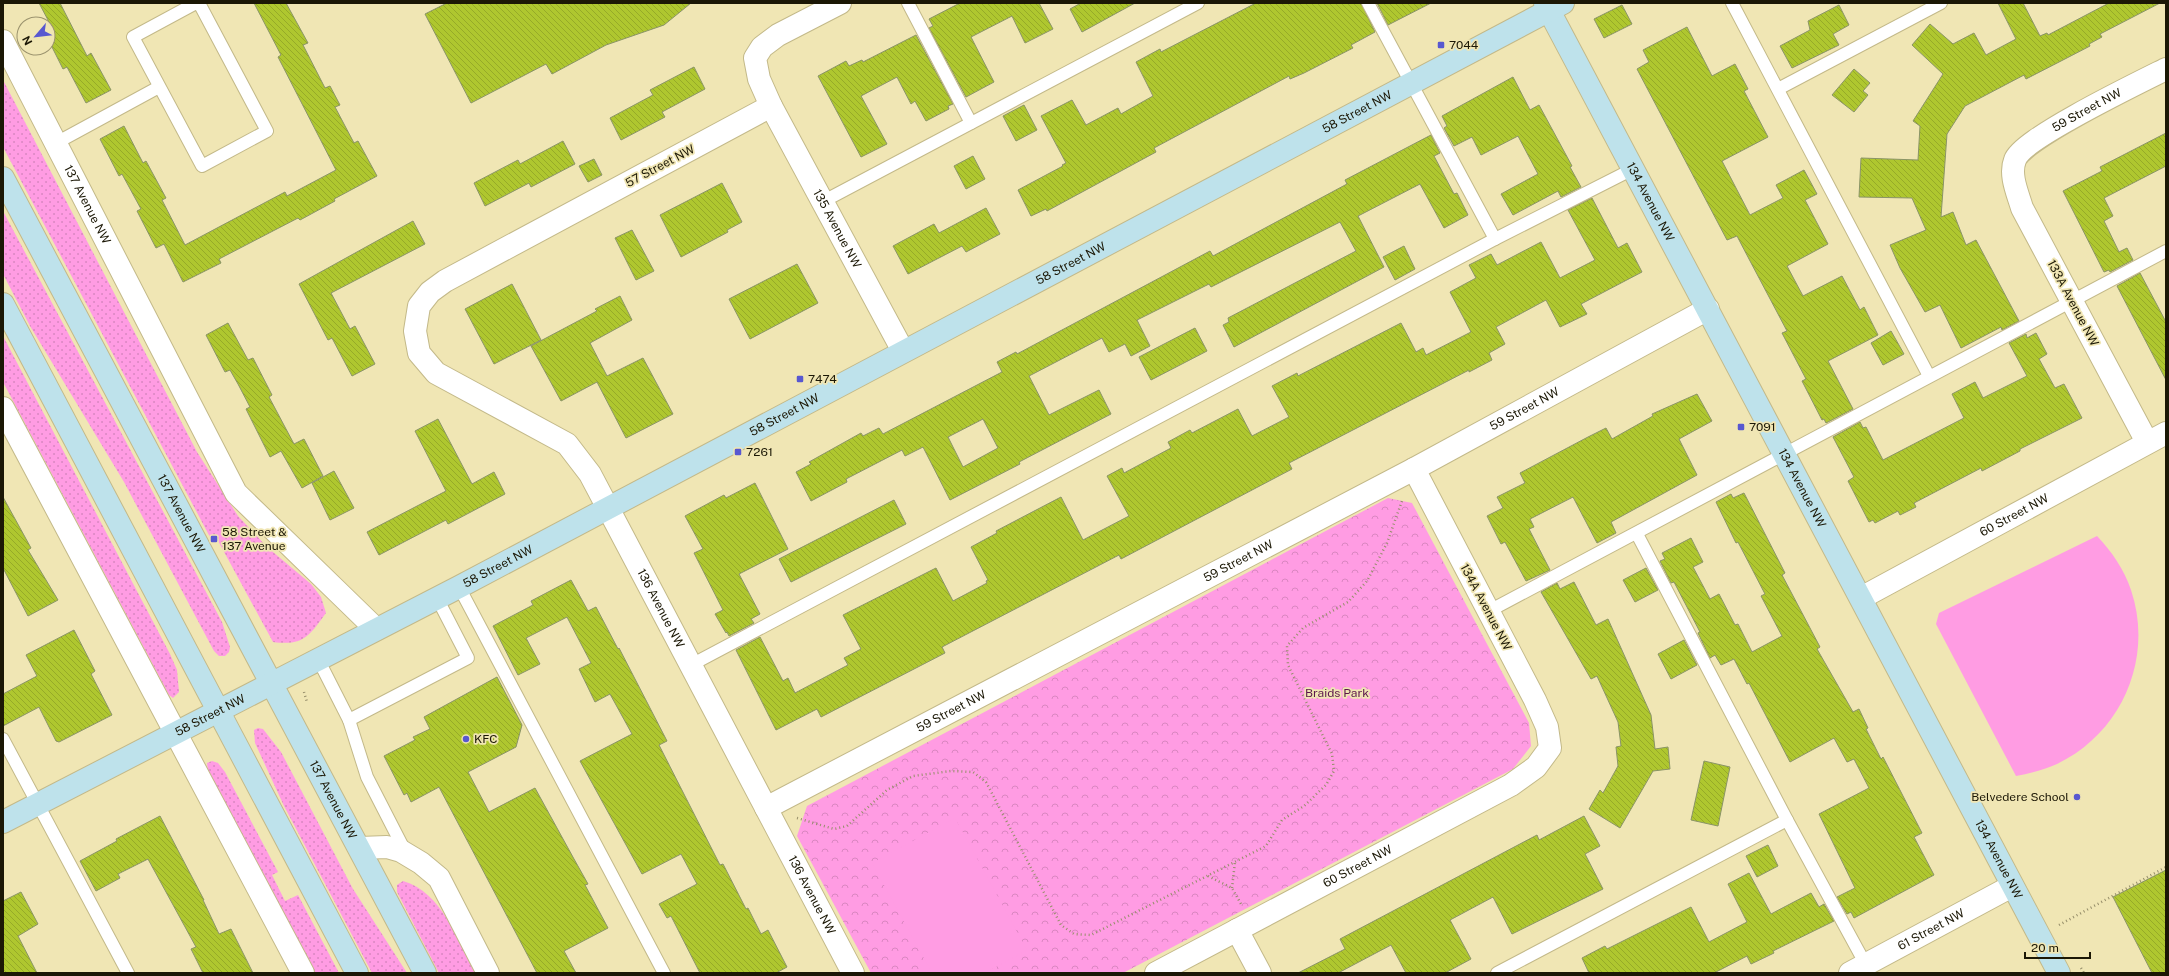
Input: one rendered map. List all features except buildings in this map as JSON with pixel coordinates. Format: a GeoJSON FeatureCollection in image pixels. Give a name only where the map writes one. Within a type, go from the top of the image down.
{"type":"FeatureCollection","features":[{"type":"Feature","properties":{"kind":"street"},"geometry":{"type":"LineString","coordinates":[[771,106],[759,78],[755,58],[762,47],[778,36],[840,3]]}},
{"type":"Feature","properties":{"kind":"street","name":"58 Street NW"},"geometry":{"type":"LineString","coordinates":[[3,822],[459,587],[1412,83],[1552,5]]}},
{"type":"Feature","properties":{"kind":"street","name":"134 Avenue NW"},"geometry":{"type":"LineString","coordinates":[[1552,5],[1633,169],[2059,973]]}},
{"type":"Feature","properties":{"kind":"street","name":"137 Avenue NW"},"geometry":{"type":"LineString","coordinates":[[3,41],[236,493],[376,629]]}},
{"type":"Feature","properties":{"kind":"street","name":"59 Street NW"},"geometry":{"type":"LineString","coordinates":[[2014,160],[2030,142],[2166,69]]}},
{"type":"Feature","properties":{"kind":"street","name":"135 Avenue NW"},"geometry":{"type":"LineString","coordinates":[[771,106],[902,352]]}},
{"type":"Feature","properties":{"kind":"street","name":"57 Street NW"},"geometry":{"type":"LineString","coordinates":[[419,306],[430,292],[445,281],[771,106]]}},
{"type":"Feature","properties":{"kind":"street","name":"133A Avenue NW"},"geometry":{"type":"LineString","coordinates":[[2014,160],[2014,181],[2022,208],[2072,301],[2157,438]]}},
{"type":"Feature","properties":{"kind":"street","name":"137 Avenue NW"},"geometry":{"type":"LineString","coordinates":[[3,178],[425,973]]}},
{"type":"Feature","properties":{"kind":"street"},"geometry":{"type":"LineString","coordinates":[[3,304],[217,711],[357,973]]}},
{"type":"Feature","properties":{"kind":"street","name":"136 Avenue NW"},"geometry":{"type":"LineString","coordinates":[[419,306],[415,331],[419,353],[436,373],[567,444],[590,474],[853,973]]}},
{"type":"Feature","properties":{"kind":"street","name":"59 Street NW"},"geometry":{"type":"LineString","coordinates":[[766,808],[1414,469],[1708,309]]}},
{"type":"Feature","properties":{"kind":"street"},"geometry":{"type":"LineString","coordinates":[[3,408],[303,973]]}},
{"type":"Feature","properties":{"kind":"street","name":"60 Street NW"},"geometry":{"type":"LineString","coordinates":[[1861,598],[2157,438]]}},
{"type":"Feature","properties":{"kind":"street","name":"134A Avenue NW"},"geometry":{"type":"LineString","coordinates":[[1414,469],[1535,700],[1547,727],[1550,748]]}},
{"type":"Feature","properties":{"kind":"street","name":"60 Street NW"},"geometry":{"type":"LineString","coordinates":[[1156,973],[1511,785],[1536,767],[1550,748]]}},
{"type":"Feature","properties":{"kind":"street","name":"137 Avenue NW"},"geometry":{"type":"LineString","coordinates":[[360,848],[387,847],[407,854],[439,878],[488,973]]}},
{"type":"Feature","properties":{"kind":"street","name":"61 Street NW"},"geometry":{"type":"LineString","coordinates":[[1858,969],[2012,886]]}},
{"type":"Feature","properties":{"kind":"street"},"geometry":{"type":"LineString","coordinates":[[1237,930],[1260,973]]}},
{"type":"Feature","properties":{"kind":"lane"},"geometry":{"type":"LineString","coordinates":[[196,3],[133,37],[202,166],[267,131],[199,3]]}},
{"type":"Feature","properties":{"kind":"lane"},"geometry":{"type":"LineString","coordinates":[[908,3],[972,123]]}},
{"type":"Feature","properties":{"kind":"lane"},"geometry":{"type":"LineString","coordinates":[[822,202],[1198,3]]}},
{"type":"Feature","properties":{"kind":"lane"},"geometry":{"type":"LineString","coordinates":[[1368,3],[1495,239]]}},
{"type":"Feature","properties":{"kind":"lane"},"geometry":{"type":"LineString","coordinates":[[1732,3],[1929,376]]}},
{"type":"Feature","properties":{"kind":"lane"},"geometry":{"type":"LineString","coordinates":[[1778,89],[1941,3]]}},
{"type":"Feature","properties":{"kind":"lane"},"geometry":{"type":"LineString","coordinates":[[56,143],[159,87]]}},
{"type":"Feature","properties":{"kind":"lane"},"geometry":{"type":"LineString","coordinates":[[691,666],[1495,239],[1633,169]]}},
{"type":"Feature","properties":{"kind":"lane"},"geometry":{"type":"LineString","coordinates":[[1489,611],[1637,534],[1783,453],[2166,251]]}},
{"type":"Feature","properties":{"kind":"lane"},"geometry":{"type":"LineString","coordinates":[[1637,534],[1787,820],[1858,969]]}},
{"type":"Feature","properties":{"kind":"lane"},"geometry":{"type":"LineString","coordinates":[[459,587],[664,973]]}},
{"type":"Feature","properties":{"kind":"lane"},"geometry":{"type":"LineString","coordinates":[[349,720],[468,658],[437,598]]}},
{"type":"Feature","properties":{"kind":"lane"},"geometry":{"type":"LineString","coordinates":[[318,659],[349,720],[367,777],[407,854]]}},
{"type":"Feature","properties":{"kind":"lane"},"geometry":{"type":"LineString","coordinates":[[3,739],[128,973]]}},
{"type":"Feature","properties":{"kind":"lane"},"geometry":{"type":"LineString","coordinates":[[1497,973],[1787,820]]}},
{"type":"Feature","properties":{"kind":"path"},"geometry":{"type":"LineString","coordinates":[[766,808],[834,829],[848,826],[887,790],[914,776],[952,771],[973,772],[986,782],[1061,925],[1074,934],[1091,935],[1266,846],[1282,820],[1304,806],[1326,785],[1334,771],[1332,754],[1288,665],[1287,646],[1303,628],[1348,602],[1367,581],[1387,543],[1414,469]]}},
{"type":"Feature","properties":{"kind":"path"},"geometry":{"type":"LineString","coordinates":[[1232,888],[1235,862]]}},
{"type":"Feature","properties":{"kind":"path"},"geometry":{"type":"LineString","coordinates":[[2055,919],[2058,925],[2166,867]]}},
{"type":"Feature","properties":{"kind":"path"},"geometry":{"type":"LineString","coordinates":[[1208,876],[1232,888],[1243,907],[1237,930]]}},
{"type":"Feature","properties":{"kind":"green space"},"geometry":{"type":"Polygon","coordinates":[[[3,80],[197,452],[238,516],[267,547],[311,584],[321,597],[326,613],[315,628],[305,638],[292,642],[273,642],[216,537],[211,539],[3,147],[3,80]]]}},
{"type":"Feature","properties":{"kind":"green space"},"geometry":{"type":"Polygon","coordinates":[[[3,211],[222,622],[230,647],[229,652],[225,656],[219,656],[214,651],[124,482],[30,326],[3,274],[3,211]]]}},
{"type":"Feature","properties":{"kind":"green space"},"geometry":{"type":"Polygon","coordinates":[[[3,336],[170,654],[177,670],[179,692],[173,698],[169,695],[3,382],[3,336]]]}},
{"type":"Feature","properties":{"kind":"green space","name":"Braids Park"},"geometry":{"type":"Polygon","coordinates":[[[1388,498],[1412,503],[1529,723],[1531,746],[1513,769],[1123,973],[871,973],[797,836],[807,806],[1388,498]]]}},
{"type":"Feature","properties":{"kind":"green space"},"geometry":{"type":"Polygon","coordinates":[[[2097,536],[2108,548],[2125,575],[2131,590],[2137,616],[2138,642],[2135,667],[2127,691],[2115,713],[2099,733],[2080,750],[2057,764],[2016,776],[1936,624],[1939,613],[2097,536]]]}},
{"type":"Feature","properties":{"kind":"green space"},"geometry":{"type":"Polygon","coordinates":[[[258,728],[263,729],[281,752],[353,889],[407,973],[372,973],[284,806],[255,743],[254,730],[258,728]]]}},
{"type":"Feature","properties":{"kind":"green space"},"geometry":{"type":"Polygon","coordinates":[[[212,761],[218,763],[225,772],[278,872],[272,875],[285,901],[298,895],[339,973],[315,973],[208,771],[207,763],[212,761]]]}},
{"type":"Feature","properties":{"kind":"green space"},"geometry":{"type":"Polygon","coordinates":[[[955,818],[1027,950],[985,973],[932,973],[872,863],[955,818]]]}},
{"type":"Feature","properties":{"kind":"green space"},"geometry":{"type":"Polygon","coordinates":[[[403,881],[417,887],[428,895],[438,906],[455,932],[475,973],[439,973],[397,892],[397,885],[403,881]]]}},
{"type":"Feature","properties":{"kind":"place","name":"7044"},"geometry":{"type":"Point","coordinates":[1441,45]}},
{"type":"Feature","properties":{"kind":"place","name":"7474"},"geometry":{"type":"Point","coordinates":[800,379]}},
{"type":"Feature","properties":{"kind":"place","name":"7091"},"geometry":{"type":"Point","coordinates":[1741,427]}},
{"type":"Feature","properties":{"kind":"place","name":"7261"},"geometry":{"type":"Point","coordinates":[738,452]}},
{"type":"Feature","properties":{"kind":"place","name":"58 Street & 137 Avenue"},"geometry":{"type":"Point","coordinates":[214,539]}},
{"type":"Feature","properties":{"kind":"place","name":"KFC"},"geometry":{"type":"Point","coordinates":[466,739]}},
{"type":"Feature","properties":{"kind":"place","name":"Belvedere School"},"geometry":{"type":"Point","coordinates":[2077,797]}}]}
